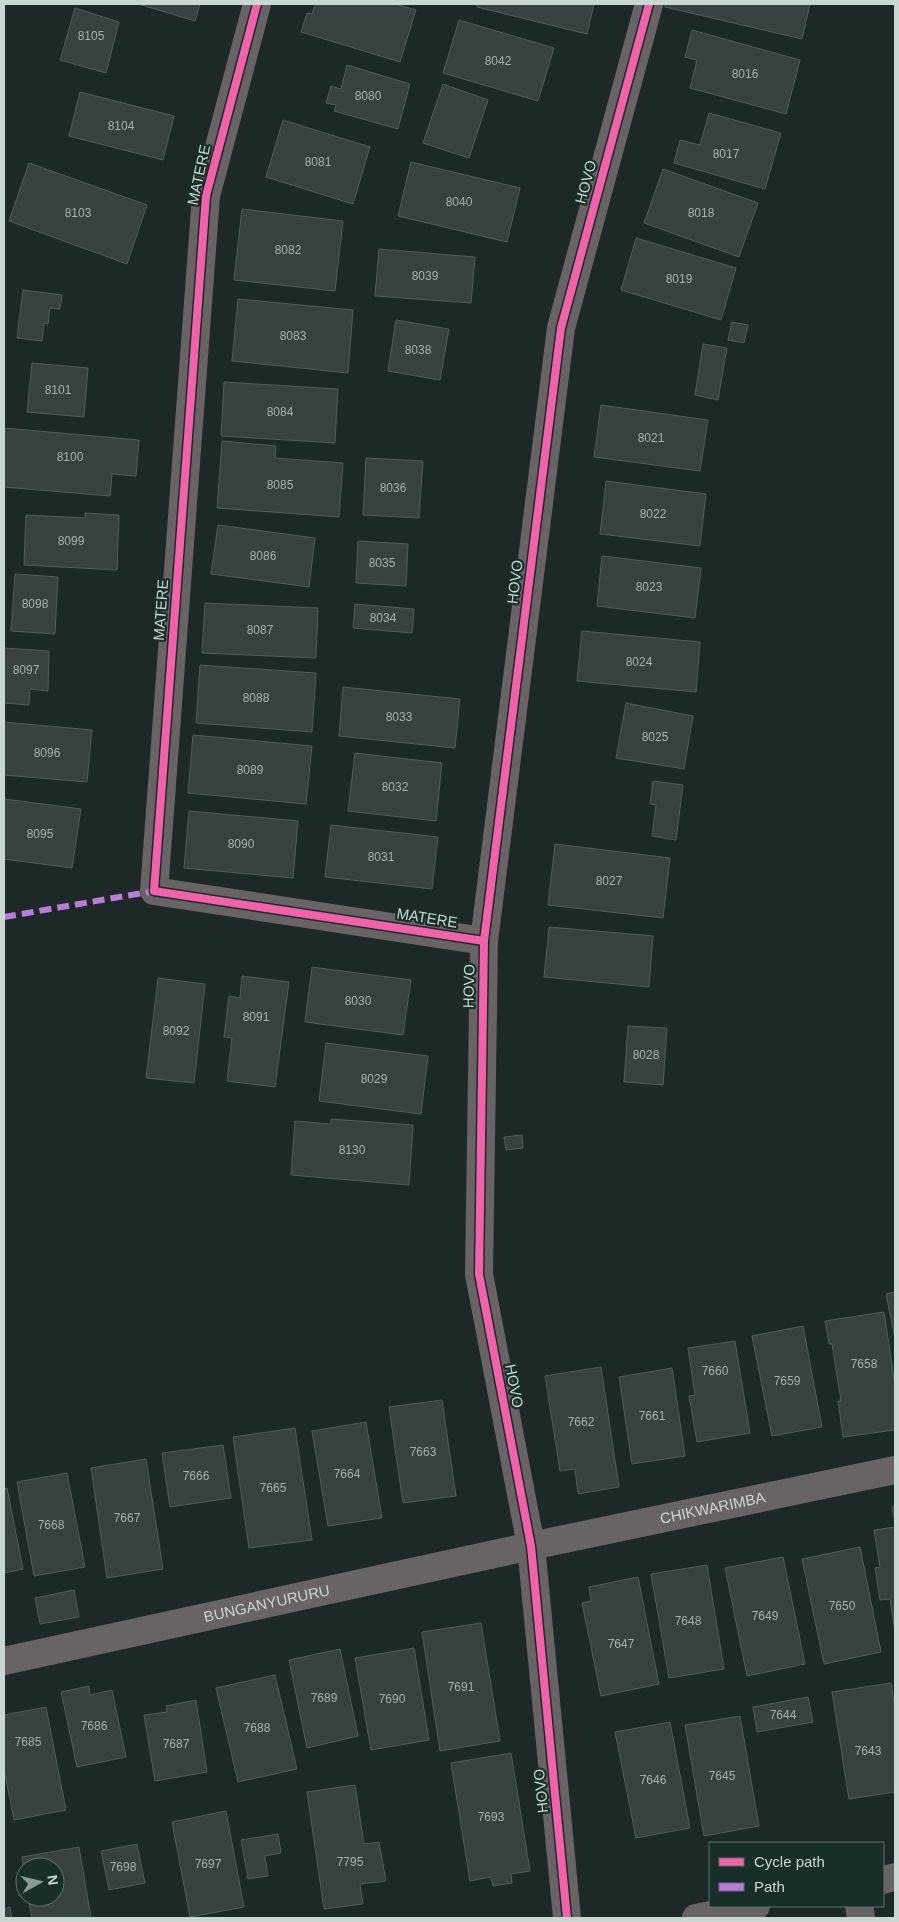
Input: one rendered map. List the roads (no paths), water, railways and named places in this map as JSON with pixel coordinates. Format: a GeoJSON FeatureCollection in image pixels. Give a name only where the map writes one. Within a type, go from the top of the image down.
{"type":"FeatureCollection","features":[{"type":"Feature","properties":{"kind":"street","name":"MATERE"},"geometry":{"type":"LineString","coordinates":[[257,4],[206,196],[154,891],[484,941]]}},
{"type":"Feature","properties":{"kind":"street","name":"HOVO"},"geometry":{"type":"LineString","coordinates":[[567,1918],[530,1546],[479,1274],[484,941],[561,328],[649,4]]}},
{"type":"Feature","properties":{"kind":"street","name":"CHIKWARIMBA"},"geometry":{"type":"LineString","coordinates":[[530,1546],[895,1470]]}},
{"type":"Feature","properties":{"kind":"street","name":"BUNGANYURURU"},"geometry":{"type":"LineString","coordinates":[[4,1661],[530,1546]]}},
{"type":"Feature","properties":{"kind":"street"},"geometry":{"type":"LineString","coordinates":[[696,1918],[751,1907]]}}]}
